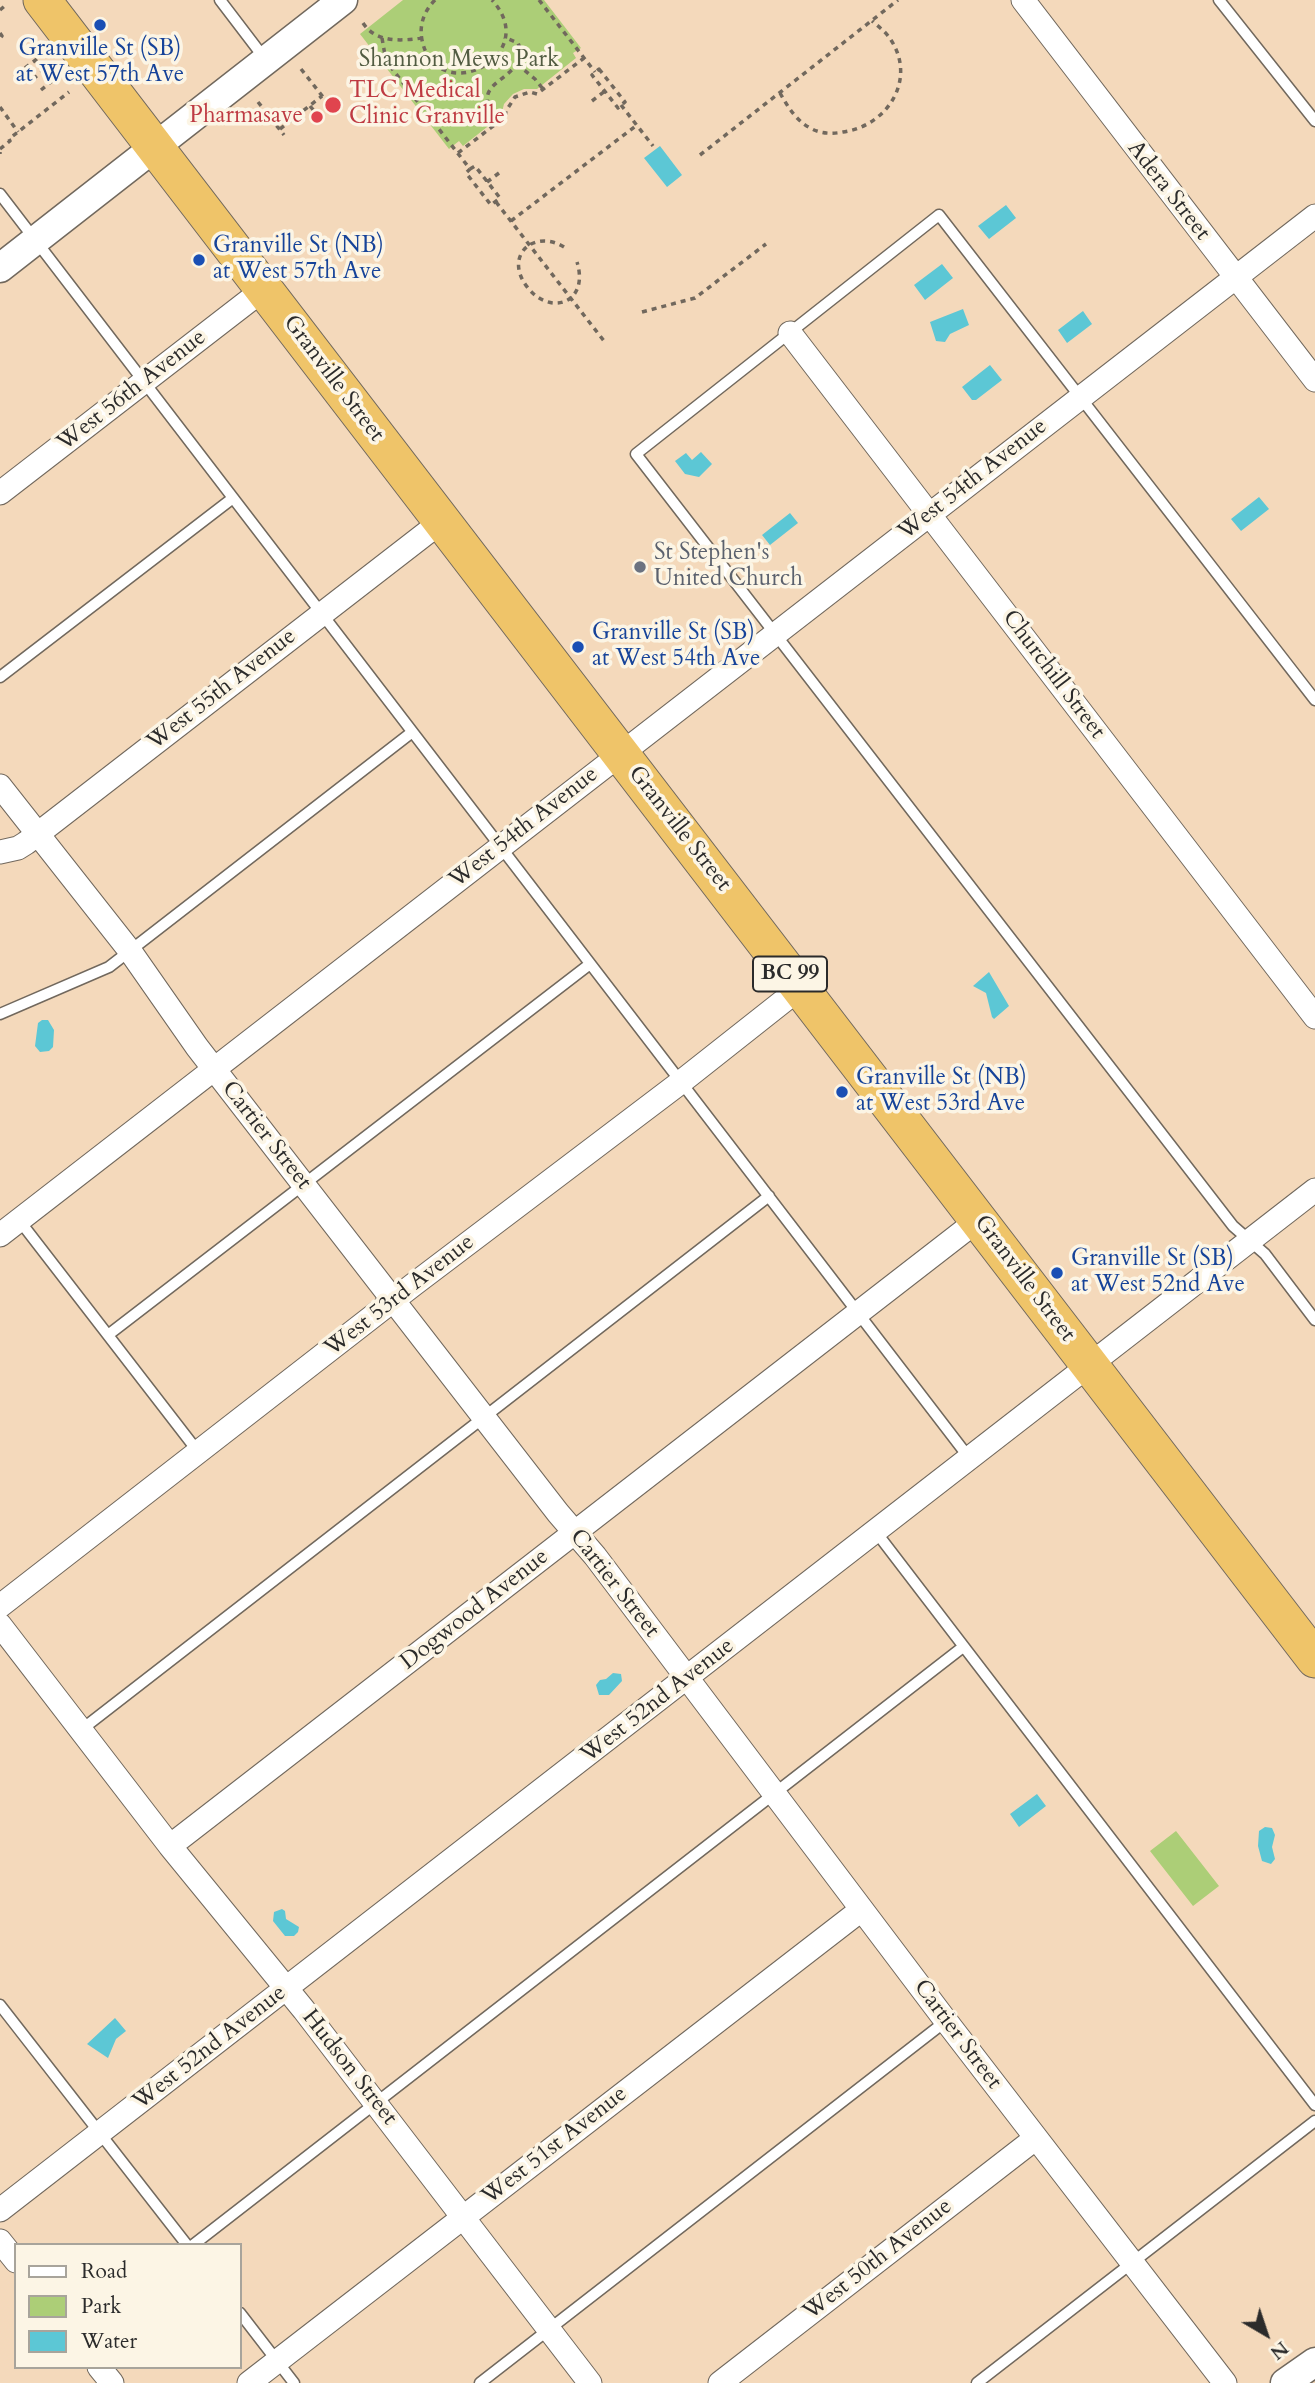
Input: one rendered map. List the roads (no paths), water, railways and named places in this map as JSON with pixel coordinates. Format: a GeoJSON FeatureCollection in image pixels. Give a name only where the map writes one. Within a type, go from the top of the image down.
{"type":"FeatureCollection","features":[{"type":"Feature","properties":{"kind":"highway","name":"Granville Street"},"geometry":{"type":"LineString","coordinates":[[42,0],[1315,1659]]}},
{"type":"Feature","properties":{"kind":"street"},"geometry":{"type":"LineString","coordinates":[[0,268],[343,0]]}},
{"type":"Feature","properties":{"kind":"street","name":"Adera Street"},"geometry":{"type":"LineString","coordinates":[[1023,0],[1315,380]]}},
{"type":"Feature","properties":{"kind":"street","name":"West 54th Avenue"},"geometry":{"type":"LineString","coordinates":[[0,1234],[1315,216]]}},
{"type":"Feature","properties":{"kind":"street","name":"West 56th Avenue"},"geometry":{"type":"LineString","coordinates":[[0,493],[264,289]]}},
{"type":"Feature","properties":{"kind":"street","name":"Churchill Street"},"geometry":{"type":"LineString","coordinates":[[790,333],[1315,1017]]}},
{"type":"Feature","properties":{"kind":"street","name":"West 55th Avenue"},"geometry":{"type":"LineString","coordinates":[[0,852],[21,847],[442,521]]}},
{"type":"Feature","properties":{"kind":"street","name":"Cartier Street"},"geometry":{"type":"LineString","coordinates":[[0,786],[130,951],[214,1068],[687,1678],[861,1910],[1226,2383]]}},
{"type":"Feature","properties":{"kind":"street","name":"West 53rd Avenue"},"geometry":{"type":"LineString","coordinates":[[0,1606],[800,988]]}},
{"type":"Feature","properties":{"kind":"street","name":"West 52nd Avenue"},"geometry":{"type":"LineString","coordinates":[[0,2210],[1315,1190]]}},
{"type":"Feature","properties":{"kind":"street","name":"Dogwood Avenue"},"geometry":{"type":"LineString","coordinates":[[170,1846],[978,1220]]}},
{"type":"Feature","properties":{"kind":"street","name":"Hudson Street"},"geometry":{"type":"LineString","coordinates":[[0,1625],[170,1846],[376,2103],[590,2383]]}},
{"type":"Feature","properties":{"kind":"street","name":"West 51st Avenue"},"geometry":{"type":"LineString","coordinates":[[249,2383],[861,1910]]}},
{"type":"Feature","properties":{"kind":"street","name":"West 50th Avenue"},"geometry":{"type":"LineString","coordinates":[[720,2383],[1036,2138]]}},
{"type":"Feature","properties":{"kind":"street"},"geometry":{"type":"LineString","coordinates":[[0,2241],[14,2258]]}},
{"type":"Feature","properties":{"kind":"street"},"geometry":{"type":"LineString","coordinates":[[1285,2383],[1315,2362]]}},
{"type":"Feature","properties":{"kind":"street"},"geometry":{"type":"LineString","coordinates":[[101,2369],[112,2383]]}},
{"type":"Feature","properties":{"kind":"lane"},"geometry":{"type":"LineString","coordinates":[[220,0],[265,60]]}},
{"type":"Feature","properties":{"kind":"lane"},"geometry":{"type":"LineString","coordinates":[[1219,0],[1315,121]]}},
{"type":"Feature","properties":{"kind":"lane"},"geometry":{"type":"LineString","coordinates":[[0,194],[970,1459]]}},
{"type":"Feature","properties":{"kind":"lane"},"geometry":{"type":"LineString","coordinates":[[1315,700],[939,215],[636,454],[1233,1226],[1265,1254],[1315,1320]]}},
{"type":"Feature","properties":{"kind":"lane"},"geometry":{"type":"LineString","coordinates":[[0,677],[233,498]]}},
{"type":"Feature","properties":{"kind":"lane"},"geometry":{"type":"LineString","coordinates":[[0,1014],[108,967],[411,733]]}},
{"type":"Feature","properties":{"kind":"lane"},"geometry":{"type":"LineString","coordinates":[[107,1335],[590,964]]}},
{"type":"Feature","properties":{"kind":"lane"},"geometry":{"type":"LineString","coordinates":[[81,1730],[769,1196]]}},
{"type":"Feature","properties":{"kind":"lane"},"geometry":{"type":"LineString","coordinates":[[19,1220],[199,1453]]}},
{"type":"Feature","properties":{"kind":"lane"},"geometry":{"type":"LineString","coordinates":[[876,1532],[1315,2105]]}},
{"type":"Feature","properties":{"kind":"lane"},"geometry":{"type":"LineString","coordinates":[[196,2243],[964,1647]]}},
{"type":"Feature","properties":{"kind":"lane"},"geometry":{"type":"LineString","coordinates":[[0,2005],[185,2243]]}},
{"type":"Feature","properties":{"kind":"lane"},"geometry":{"type":"LineString","coordinates":[[480,2383],[946,2021]]}},
{"type":"Feature","properties":{"kind":"lane"},"geometry":{"type":"LineString","coordinates":[[977,2383],[1315,2122]]}},
{"type":"Feature","properties":{"kind":"lane"},"geometry":{"type":"LineString","coordinates":[[242,2316],[294,2383]]}},
{"type":"Feature","properties":{"kind":"water"},"geometry":{"type":"Polygon","coordinates":[[[660,146],[682,175],[667,187],[644,158],[660,146]]]}},
{"type":"Feature","properties":{"kind":"water"},"geometry":{"type":"Polygon","coordinates":[[[1006,205],[1016,218],[989,239],[978,226],[1006,205]]]}},
{"type":"Feature","properties":{"kind":"water"},"geometry":{"type":"Polygon","coordinates":[[[942,264],[953,278],[925,300],[914,285],[942,264]]]}},
{"type":"Feature","properties":{"kind":"water"},"geometry":{"type":"Polygon","coordinates":[[[963,309],[969,325],[950,334],[945,342],[936,341],[930,322],[963,309]]]}},
{"type":"Feature","properties":{"kind":"water"},"geometry":{"type":"Polygon","coordinates":[[[1083,311],[1092,324],[1067,343],[1058,330],[1083,311]]]}},
{"type":"Feature","properties":{"kind":"water"},"geometry":{"type":"Polygon","coordinates":[[[990,365],[1002,380],[976,400],[972,400],[962,387],[990,365]]]}},
{"type":"Feature","properties":{"kind":"water"},"geometry":{"type":"Polygon","coordinates":[[[701,452],[712,464],[699,477],[685,474],[675,461],[686,453],[692,460],[701,452]]]}},
{"type":"Feature","properties":{"kind":"water"},"geometry":{"type":"Polygon","coordinates":[[[1259,497],[1269,509],[1241,531],[1231,519],[1259,497]]]}},
{"type":"Feature","properties":{"kind":"water"},"geometry":{"type":"Polygon","coordinates":[[[790,513],[798,523],[770,545],[762,535],[790,513]]]}},
{"type":"Feature","properties":{"kind":"water"},"geometry":{"type":"Polygon","coordinates":[[[989,972],[1009,1006],[994,1019],[986,993],[973,986],[989,972]]]}},
{"type":"Feature","properties":{"kind":"water"},"geometry":{"type":"Polygon","coordinates":[[[48,1020],[54,1030],[53,1047],[49,1051],[40,1052],[35,1046],[38,1023],[48,1020]]]}},
{"type":"Feature","properties":{"kind":"water"},"geometry":{"type":"Polygon","coordinates":[[[613,1673],[621,1674],[622,1681],[609,1695],[599,1695],[596,1685],[613,1673]]]}},
{"type":"Feature","properties":{"kind":"water"},"geometry":{"type":"Polygon","coordinates":[[[1037,1794],[1046,1806],[1019,1827],[1010,1814],[1037,1794]]]}},
{"type":"Feature","properties":{"kind":"water"},"geometry":{"type":"Polygon","coordinates":[[[1265,1827],[1272,1828],[1275,1835],[1272,1847],[1275,1859],[1271,1864],[1262,1861],[1258,1846],[1259,1831],[1265,1827]]]}},
{"type":"Feature","properties":{"kind":"water"},"geometry":{"type":"Polygon","coordinates":[[[282,1909],[286,1919],[299,1927],[294,1936],[285,1936],[273,1921],[274,1912],[282,1909]]]}},
{"type":"Feature","properties":{"kind":"water"},"geometry":{"type":"Polygon","coordinates":[[[115,2018],[126,2031],[116,2039],[108,2058],[87,2044],[115,2018]]]}},
{"type":"Feature","properties":{"kind":"place","name":"Granville St (SB) at West 57th Ave"},"geometry":{"type":"Point","coordinates":[100,25]}},
{"type":"Feature","properties":{"kind":"place","name":"TLC Medical Clinic Granville"},"geometry":{"type":"Point","coordinates":[333,105]}},
{"type":"Feature","properties":{"kind":"place","name":"Pharmasave"},"geometry":{"type":"Point","coordinates":[317,117]}},
{"type":"Feature","properties":{"kind":"place","name":"Granville St (NB) at West 57th Ave"},"geometry":{"type":"Point","coordinates":[199,260]}},
{"type":"Feature","properties":{"kind":"place","name":"St Stephen's United Church"},"geometry":{"type":"Point","coordinates":[640,567]}},
{"type":"Feature","properties":{"kind":"place","name":"Granville St (SB) at West 54th Ave"},"geometry":{"type":"Point","coordinates":[578,647]}},
{"type":"Feature","properties":{"kind":"place","name":"Granville St (NB) at West 53rd Ave"},"geometry":{"type":"Point","coordinates":[842,1092]}},
{"type":"Feature","properties":{"kind":"place","name":"Granville St (SB) at West 52nd Ave"},"geometry":{"type":"Point","coordinates":[1057,1273]}},
{"type":"Feature","properties":{"kind":"park label","name":"Shannon Mews Park"},"geometry":{"type":"Point","coordinates":[459,61]}}]}
